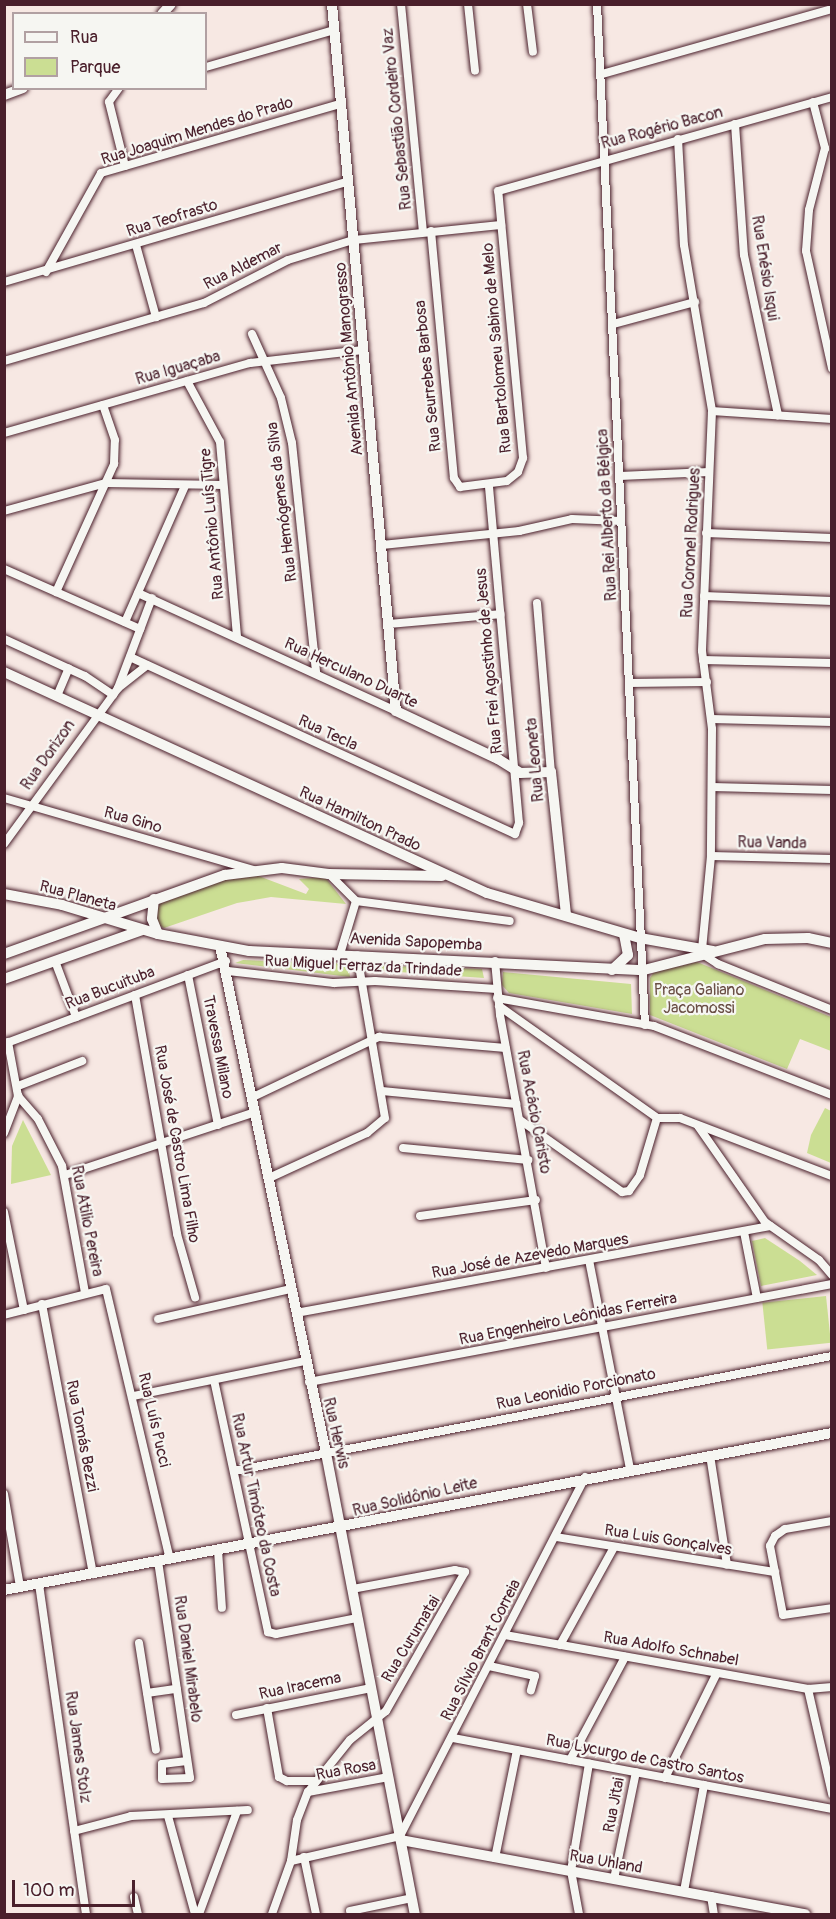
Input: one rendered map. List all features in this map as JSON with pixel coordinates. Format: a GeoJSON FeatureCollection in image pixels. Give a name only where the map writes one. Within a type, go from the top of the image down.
{"type":"FeatureCollection","features":[{"type":"Feature","properties":{"kind":"main road","name":"Avenida Antônio Manograsso"},"geometry":{"type":"LineString","coordinates":[[332,4],[390,624],[396,711]]}},
{"type":"Feature","properties":{"kind":"main road","name":"Rua Hamilton Prado"},"geometry":{"type":"LineString","coordinates":[[4,672],[445,876],[487,892],[624,934],[701,954]]}},
{"type":"Feature","properties":{"kind":"main road","name":"Rua Herculano Duarte"},"geometry":{"type":"LineString","coordinates":[[396,711],[524,774],[551,772]]}},
{"type":"Feature","properties":{"kind":"main road","name":"Rua Leoneta"},"geometry":{"type":"LineString","coordinates":[[551,772],[566,915]]}},
{"type":"Feature","properties":{"kind":"main road"},"geometry":{"type":"LineString","coordinates":[[4,954],[86,918],[103,918],[154,898],[225,875],[282,868],[329,874],[445,876]]}},
{"type":"Feature","properties":{"kind":"main road","name":"Rua Planeta"},"geometry":{"type":"LineString","coordinates":[[4,894],[86,918]]}},
{"type":"Feature","properties":{"kind":"main road"},"geometry":{"type":"LineString","coordinates":[[154,898],[152,919],[158,934]]}},
{"type":"Feature","properties":{"kind":"main road","name":"Rua Planeta"},"geometry":{"type":"LineString","coordinates":[[103,918],[142,930]]}},
{"type":"Feature","properties":{"kind":"main road"},"geometry":{"type":"LineString","coordinates":[[4,979],[142,930]]}},
{"type":"Feature","properties":{"kind":"main road","name":"Avenida Sapopemba"},"geometry":{"type":"LineString","coordinates":[[142,930],[225,947],[495,961],[611,970],[644,970],[701,954],[788,937],[831,943]]}},
{"type":"Feature","properties":{"kind":"main road"},"geometry":{"type":"LineString","coordinates":[[611,970],[628,955],[624,934]]}},
{"type":"Feature","properties":{"kind":"main road","name":"Rua Herwis"},"geometry":{"type":"LineString","coordinates":[[225,947],[226,964],[309,1382],[326,1453],[415,1914]]}},
{"type":"Feature","properties":{"kind":"main road","name":"Rua Solidônio Leite"},"geometry":{"type":"LineString","coordinates":[[4,1590],[341,1529],[586,1476],[831,1433]]}},
{"type":"Feature","properties":{"kind":"main road","name":"Rua Uhland"},"geometry":{"type":"LineString","coordinates":[[400,1838],[495,1858],[805,1914]]}},
{"type":"Feature","properties":{"kind":"street","name":"Rua Sebastião Cordeiro Vaz"},"geometry":{"type":"LineString","coordinates":[[401,4],[427,231]]}},
{"type":"Feature","properties":{"kind":"street"},"geometry":{"type":"LineString","coordinates":[[468,4],[475,71]]}},
{"type":"Feature","properties":{"kind":"street"},"geometry":{"type":"LineString","coordinates":[[527,4],[533,52]]}},
{"type":"Feature","properties":{"kind":"street","name":"Rua Rei Alberto da Bélgica"},"geometry":{"type":"LineString","coordinates":[[597,4],[645,1025]]}},
{"type":"Feature","properties":{"kind":"street"},"geometry":{"type":"LineString","coordinates":[[602,74],[815,9],[831,9]]}},
{"type":"Feature","properties":{"kind":"street"},"geometry":{"type":"LineString","coordinates":[[207,67],[334,30]]}},
{"type":"Feature","properties":{"kind":"street"},"geometry":{"type":"LineString","coordinates":[[118,90],[109,102],[125,166]]}},
{"type":"Feature","properties":{"kind":"street","name":"Rua Rogério Bacon"},"geometry":{"type":"LineString","coordinates":[[500,190],[831,97]]}},
{"type":"Feature","properties":{"kind":"street"},"geometry":{"type":"LineString","coordinates":[[813,102],[825,148],[808,210],[806,251],[831,368]]}},
{"type":"Feature","properties":{"kind":"street","name":"Rua Joaquim Mendes do Prado"},"geometry":{"type":"LineString","coordinates":[[46,272],[97,177],[125,166],[340,104]]}},
{"type":"Feature","properties":{"kind":"street","name":"Rua Enésio Isqui"},"geometry":{"type":"LineString","coordinates":[[735,124],[744,255],[778,415]]}},
{"type":"Feature","properties":{"kind":"street","name":"Rua Coronel Rodrigues"},"geometry":{"type":"LineString","coordinates":[[678,139],[684,245],[712,411],[703,660],[711,719],[711,856],[701,954]]}},
{"type":"Feature","properties":{"kind":"street","name":"Rua Teofrasto"},"geometry":{"type":"LineString","coordinates":[[4,282],[46,272],[348,182]]}},
{"type":"Feature","properties":{"kind":"street","name":"Rua Bartolomeu Sabino de Melo"},"geometry":{"type":"LineString","coordinates":[[489,485],[514,477],[523,458],[497,195],[500,190]]}},
{"type":"Feature","properties":{"kind":"street","name":"Rua Aldemar"},"geometry":{"type":"LineString","coordinates":[[4,361],[221,297],[288,260],[353,240],[501,225]]}},
{"type":"Feature","properties":{"kind":"street","name":"Rua Seurrebes Barbosa"},"geometry":{"type":"LineString","coordinates":[[427,231],[454,478],[460,487],[489,485]]}},
{"type":"Feature","properties":{"kind":"street"},"geometry":{"type":"LineString","coordinates":[[136,245],[156,317]]}},
{"type":"Feature","properties":{"kind":"street"},"geometry":{"type":"LineString","coordinates":[[613,324],[694,302]]}},
{"type":"Feature","properties":{"kind":"street","name":"Rua Hemógenes da Silva"},"geometry":{"type":"LineString","coordinates":[[252,334],[281,398],[292,443],[316,673]]}},
{"type":"Feature","properties":{"kind":"street","name":"Rua Iguaçaba"},"geometry":{"type":"LineString","coordinates":[[4,433],[263,360],[363,350]]}},
{"type":"Feature","properties":{"kind":"street","name":"Rua Antônio Luís Tigre"},"geometry":{"type":"LineString","coordinates":[[187,381],[217,432],[237,637]]}},
{"type":"Feature","properties":{"kind":"street"},"geometry":{"type":"LineString","coordinates":[[57,592],[106,483],[115,452],[103,405]]}},
{"type":"Feature","properties":{"kind":"street"},"geometry":{"type":"LineString","coordinates":[[712,411],[831,418]]}},
{"type":"Feature","properties":{"kind":"street"},"geometry":{"type":"LineString","coordinates":[[620,476],[709,472]]}},
{"type":"Feature","properties":{"kind":"street"},"geometry":{"type":"LineString","coordinates":[[4,512],[106,483],[223,485]]}},
{"type":"Feature","properties":{"kind":"street","name":"Rua Frei Agostinho de Jesus"},"geometry":{"type":"LineString","coordinates":[[489,485],[519,824],[515,834]]}},
{"type":"Feature","properties":{"kind":"street"},"geometry":{"type":"LineString","coordinates":[[125,622],[185,486]]}},
{"type":"Feature","properties":{"kind":"street"},"geometry":{"type":"LineString","coordinates":[[382,545],[493,535],[572,519],[621,521]]}},
{"type":"Feature","properties":{"kind":"street"},"geometry":{"type":"LineString","coordinates":[[706,533],[831,538]]}},
{"type":"Feature","properties":{"kind":"street"},"geometry":{"type":"LineString","coordinates":[[4,569],[140,629]]}},
{"type":"Feature","properties":{"kind":"street","name":"Rua Herculano Duarte"},"geometry":{"type":"LineString","coordinates":[[138,593],[396,711]]}},
{"type":"Feature","properties":{"kind":"street"},"geometry":{"type":"LineString","coordinates":[[704,596],[831,601]]}},
{"type":"Feature","properties":{"kind":"street"},"geometry":{"type":"LineString","coordinates":[[115,692],[152,598]]}},
{"type":"Feature","properties":{"kind":"street","name":"Rua Leoneta"},"geometry":{"type":"LineString","coordinates":[[537,603],[551,772]]}},
{"type":"Feature","properties":{"kind":"street"},"geometry":{"type":"LineString","coordinates":[[390,624],[501,614]]}},
{"type":"Feature","properties":{"kind":"street"},"geometry":{"type":"LineString","coordinates":[[4,639],[69,668],[115,692]]}},
{"type":"Feature","properties":{"kind":"street","name":"Rua Tecla"},"geometry":{"type":"LineString","coordinates":[[130,657],[515,834]]}},
{"type":"Feature","properties":{"kind":"street"},"geometry":{"type":"LineString","coordinates":[[703,660],[831,663]]}},
{"type":"Feature","properties":{"kind":"street"},"geometry":{"type":"LineString","coordinates":[[115,692],[147,665]]}},
{"type":"Feature","properties":{"kind":"street"},"geometry":{"type":"LineString","coordinates":[[57,696],[69,668]]}},
{"type":"Feature","properties":{"kind":"street"},"geometry":{"type":"LineString","coordinates":[[629,683],[707,682]]}},
{"type":"Feature","properties":{"kind":"street","name":"Rua Dorizon"},"geometry":{"type":"LineString","coordinates":[[4,844],[115,692]]}},
{"type":"Feature","properties":{"kind":"street"},"geometry":{"type":"LineString","coordinates":[[711,719],[831,722]]}},
{"type":"Feature","properties":{"kind":"street"},"geometry":{"type":"LineString","coordinates":[[712,787],[831,790]]}},
{"type":"Feature","properties":{"kind":"street","name":"Rua Gino"},"geometry":{"type":"LineString","coordinates":[[4,798],[254,870]]}},
{"type":"Feature","properties":{"kind":"street","name":"Rua Vanda"},"geometry":{"type":"LineString","coordinates":[[711,856],[831,859]]}},
{"type":"Feature","properties":{"kind":"street"},"geometry":{"type":"LineString","coordinates":[[329,874],[356,901],[510,921]]}},
{"type":"Feature","properties":{"kind":"street"},"geometry":{"type":"LineString","coordinates":[[340,954],[356,901]]}},
{"type":"Feature","properties":{"kind":"street"},"geometry":{"type":"LineString","coordinates":[[701,954],[718,964],[831,1010]]}},
{"type":"Feature","properties":{"kind":"street"},"geometry":{"type":"LineString","coordinates":[[269,1178],[367,1133],[385,1118],[357,955]]}},
{"type":"Feature","properties":{"kind":"street"},"geometry":{"type":"LineString","coordinates":[[56,961],[76,1017]]}},
{"type":"Feature","properties":{"kind":"street","name":"Rua Acácio Caristo"},"geometry":{"type":"LineString","coordinates":[[495,961],[506,1048],[536,1200],[546,1268]]}},
{"type":"Feature","properties":{"kind":"street","name":"Rua Bucuituba"},"geometry":{"type":"LineString","coordinates":[[7,1043],[188,975],[226,964]]}},
{"type":"Feature","properties":{"kind":"street","name":"Rua Miguel Ferraz da Trindade"},"geometry":{"type":"LineString","coordinates":[[226,964],[498,998],[645,1025],[831,1095]]}},
{"type":"Feature","properties":{"kind":"street","name":"Travessa Milano"},"geometry":{"type":"LineString","coordinates":[[188,975],[218,1125]]}},
{"type":"Feature","properties":{"kind":"street","name":"Rua José de Castro Lima Filho"},"geometry":{"type":"LineString","coordinates":[[135,995],[160,1145],[183,1263],[195,1297]]}},
{"type":"Feature","properties":{"kind":"street"},"geometry":{"type":"LineString","coordinates":[[498,998],[657,1118],[680,1118],[831,1176]]}},
{"type":"Feature","properties":{"kind":"street"},"geometry":{"type":"LineString","coordinates":[[253,1097],[371,1039],[384,1036],[506,1048]]}},
{"type":"Feature","properties":{"kind":"street"},"geometry":{"type":"LineString","coordinates":[[5,1130],[18,1096],[18,1086],[7,1043]]}},
{"type":"Feature","properties":{"kind":"street"},"geometry":{"type":"LineString","coordinates":[[18,1086],[82,1061]]}},
{"type":"Feature","properties":{"kind":"street"},"geometry":{"type":"LineString","coordinates":[[382,1090],[516,1104]]}},
{"type":"Feature","properties":{"kind":"street","name":"Rua Atilio Pereira"},"geometry":{"type":"LineString","coordinates":[[18,1096],[38,1119],[65,1175],[85,1293]]}},
{"type":"Feature","properties":{"kind":"street"},"geometry":{"type":"LineString","coordinates":[[65,1175],[256,1112]]}},
{"type":"Feature","properties":{"kind":"street"},"geometry":{"type":"LineString","coordinates":[[519,1120],[622,1192],[629,1191],[640,1175],[657,1118]]}},
{"type":"Feature","properties":{"kind":"street"},"geometry":{"type":"LineString","coordinates":[[697,1125],[770,1226],[813,1255],[831,1275]]}},
{"type":"Feature","properties":{"kind":"street"},"geometry":{"type":"LineString","coordinates":[[403,1148],[528,1160]]}},
{"type":"Feature","properties":{"kind":"street"},"geometry":{"type":"LineString","coordinates":[[420,1216],[536,1200]]}},
{"type":"Feature","properties":{"kind":"street"},"geometry":{"type":"LineString","coordinates":[[4,1212],[24,1310]]}},
{"type":"Feature","properties":{"kind":"street","name":"Rua José de Azevedo Marques"},"geometry":{"type":"LineString","coordinates":[[296,1313],[770,1226]]}},
{"type":"Feature","properties":{"kind":"street"},"geometry":{"type":"LineString","coordinates":[[744,1232],[757,1298]]}},
{"type":"Feature","properties":{"kind":"street"},"geometry":{"type":"LineString","coordinates":[[589,1260],[630,1468]]}},
{"type":"Feature","properties":{"kind":"street","name":"Rua Engenheiro Leônidas Ferreira"},"geometry":{"type":"LineString","coordinates":[[309,1382],[831,1284]]}},
{"type":"Feature","properties":{"kind":"street","name":"Rua Luís Pucci"},"geometry":{"type":"LineString","coordinates":[[85,1293],[106,1289],[170,1559]]}},
{"type":"Feature","properties":{"kind":"street"},"geometry":{"type":"LineString","coordinates":[[158,1319],[291,1289]]}},
{"type":"Feature","properties":{"kind":"street"},"geometry":{"type":"LineString","coordinates":[[4,1315],[85,1293]]}},
{"type":"Feature","properties":{"kind":"street","name":"Rua Tomás Bezzi"},"geometry":{"type":"LineString","coordinates":[[42,1304],[93,1574]]}},
{"type":"Feature","properties":{"kind":"street","name":"Rua Leonidio Porcionato"},"geometry":{"type":"LineString","coordinates":[[234,1472],[831,1356]]}},
{"type":"Feature","properties":{"kind":"street"},"geometry":{"type":"LineString","coordinates":[[133,1396],[305,1361]]}},
{"type":"Feature","properties":{"kind":"street","name":"Rua Artur Timóteo da Costa"},"geometry":{"type":"LineString","coordinates":[[214,1380],[266,1626],[272,1635],[357,1618]]}},
{"type":"Feature","properties":{"kind":"street"},"geometry":{"type":"LineString","coordinates":[[710,1455],[727,1565]]}},
{"type":"Feature","properties":{"kind":"street","name":"Rua Sílvio Brant Correia"},"geometry":{"type":"LineString","coordinates":[[400,1838],[586,1476]]}},
{"type":"Feature","properties":{"kind":"street"},"geometry":{"type":"LineString","coordinates":[[4,1494],[20,1587]]}},
{"type":"Feature","properties":{"kind":"street"},"geometry":{"type":"LineString","coordinates":[[831,1521],[785,1529],[775,1536],[770,1546],[780,1610],[785,1617],[831,1608]]}},
{"type":"Feature","properties":{"kind":"street","name":"Rua Luis Gonçalves"},"geometry":{"type":"LineString","coordinates":[[556,1537],[775,1572]]}},
{"type":"Feature","properties":{"kind":"street"},"geometry":{"type":"LineString","coordinates":[[560,1645],[614,1547]]}},
{"type":"Feature","properties":{"kind":"street"},"geometry":{"type":"LineString","coordinates":[[218,1550],[222,1608]]}},
{"type":"Feature","properties":{"kind":"street","name":"Rua Daniel Mirabelo"},"geometry":{"type":"LineString","coordinates":[[158,1561],[187,1761]]}},
{"type":"Feature","properties":{"kind":"street","name":"Rua Curumatai"},"geometry":{"type":"LineString","coordinates":[[272,1914],[291,1861],[297,1820],[308,1792],[350,1740],[377,1718],[397,1694],[465,1572],[455,1570],[352,1589]]}},
{"type":"Feature","properties":{"kind":"street","name":"Rua James Stolz"},"geometry":{"type":"LineString","coordinates":[[39,1584],[86,1914]]}},
{"type":"Feature","properties":{"kind":"street","name":"Rua Adolfo Schnabel"},"geometry":{"type":"LineString","coordinates":[[506,1635],[808,1689],[831,1687]]}},
{"type":"Feature","properties":{"kind":"street"},"geometry":{"type":"LineString","coordinates":[[139,1643],[156,1750]]}},
{"type":"Feature","properties":{"kind":"street"},"geometry":{"type":"LineString","coordinates":[[570,1760],[625,1657]]}},
{"type":"Feature","properties":{"kind":"street"},"geometry":{"type":"LineString","coordinates":[[489,1666],[535,1676],[531,1690]]}},
{"type":"Feature","properties":{"kind":"street"},"geometry":{"type":"LineString","coordinates":[[665,1778],[717,1673]]}},
{"type":"Feature","properties":{"kind":"street","name":"Rua Iracema"},"geometry":{"type":"LineString","coordinates":[[236,1715],[371,1688]]}},
{"type":"Feature","properties":{"kind":"street"},"geometry":{"type":"LineString","coordinates":[[147,1693],[177,1689]]}},
{"type":"Feature","properties":{"kind":"street"},"geometry":{"type":"LineString","coordinates":[[808,1689],[831,1794]]}},
{"type":"Feature","properties":{"kind":"street"},"geometry":{"type":"LineString","coordinates":[[267,1708],[279,1777],[287,1781],[315,1781]]}},
{"type":"Feature","properties":{"kind":"street","name":"Rua Lycurgo de Castro Santos"},"geometry":{"type":"LineString","coordinates":[[453,1738],[831,1809]]}},
{"type":"Feature","properties":{"kind":"street"},"geometry":{"type":"LineString","coordinates":[[495,1858],[517,1750]]}},
{"type":"Feature","properties":{"kind":"street"},"geometry":{"type":"LineString","coordinates":[[579,1914],[571,1871],[590,1764]]}},
{"type":"Feature","properties":{"kind":"street","name":"Rua Jitai"},"geometry":{"type":"LineString","coordinates":[[614,1879],[636,1772]]}},
{"type":"Feature","properties":{"kind":"street","name":"Rua Rosa"},"geometry":{"type":"LineString","coordinates":[[308,1792],[389,1777]]}},
{"type":"Feature","properties":{"kind":"street"},"geometry":{"type":"LineString","coordinates":[[684,1891],[704,1785]]}},
{"type":"Feature","properties":{"kind":"street"},"geometry":{"type":"LineString","coordinates":[[74,1832],[130,1816],[168,1816],[248,1810]]}},
{"type":"Feature","properties":{"kind":"street"},"geometry":{"type":"LineString","coordinates":[[197,1914],[237,1811]]}},
{"type":"Feature","properties":{"kind":"street"},"geometry":{"type":"LineString","coordinates":[[168,1816],[197,1914]]}},
{"type":"Feature","properties":{"kind":"street"},"geometry":{"type":"LineString","coordinates":[[291,1861],[400,1838]]}},
{"type":"Feature","properties":{"kind":"street"},"geometry":{"type":"LineString","coordinates":[[304,1857],[316,1914]]}},
{"type":"Feature","properties":{"kind":"street"},"geometry":{"type":"LineString","coordinates":[[711,1896],[714,1914]]}},
{"type":"Feature","properties":{"kind":"street"},"geometry":{"type":"LineString","coordinates":[[134,1897],[138,1914]]}},
{"type":"Feature","properties":{"kind":"street"},"geometry":{"type":"LineString","coordinates":[[350,1911],[412,1898]]}},
{"type":"Feature","properties":{"kind":"green space"},"geometry":{"type":"Polygon","coordinates":[[[256,875],[306,894],[309,889],[299,879],[325,877],[346,904],[271,897],[237,903],[164,928],[158,925],[155,908],[161,901],[216,881],[256,875]]]}},
{"type":"Feature","properties":{"kind":"green space"},"geometry":{"type":"Polygon","coordinates":[[[243,960],[297,962],[304,968],[326,969],[334,963],[348,964],[350,977],[235,963],[243,960]]]}},
{"type":"Feature","properties":{"kind":"green space","name":"Praça Galiano Jacomossi"},"geometry":{"type":"Polygon","coordinates":[[[697,962],[831,1017],[831,1051],[800,1039],[787,1069],[650,1015],[650,978],[654,972],[697,962]]]}},
{"type":"Feature","properties":{"kind":"green space"},"geometry":{"type":"Polygon","coordinates":[[[366,965],[482,969],[484,978],[371,970],[366,965]]]}},
{"type":"Feature","properties":{"kind":"green space","name":"Praça Galiano Jacomossi"},"geometry":{"type":"Polygon","coordinates":[[[503,972],[631,984],[632,1014],[509,993],[502,985],[503,972]]]}},
{"type":"Feature","properties":{"kind":"green space"},"geometry":{"type":"Polygon","coordinates":[[[825,1108],[831,1111],[831,1163],[807,1153],[811,1135],[825,1108]]]}},
{"type":"Feature","properties":{"kind":"green space"},"geometry":{"type":"Polygon","coordinates":[[[23,1120],[51,1175],[11,1184],[12,1146],[23,1120]]]}},
{"type":"Feature","properties":{"kind":"green space"},"geometry":{"type":"Polygon","coordinates":[[[765,1238],[817,1275],[761,1286],[752,1241],[765,1238]]]}},
{"type":"Feature","properties":{"kind":"green space"},"geometry":{"type":"Polygon","coordinates":[[[826,1296],[831,1343],[767,1349],[762,1303],[826,1296]]]}}]}
